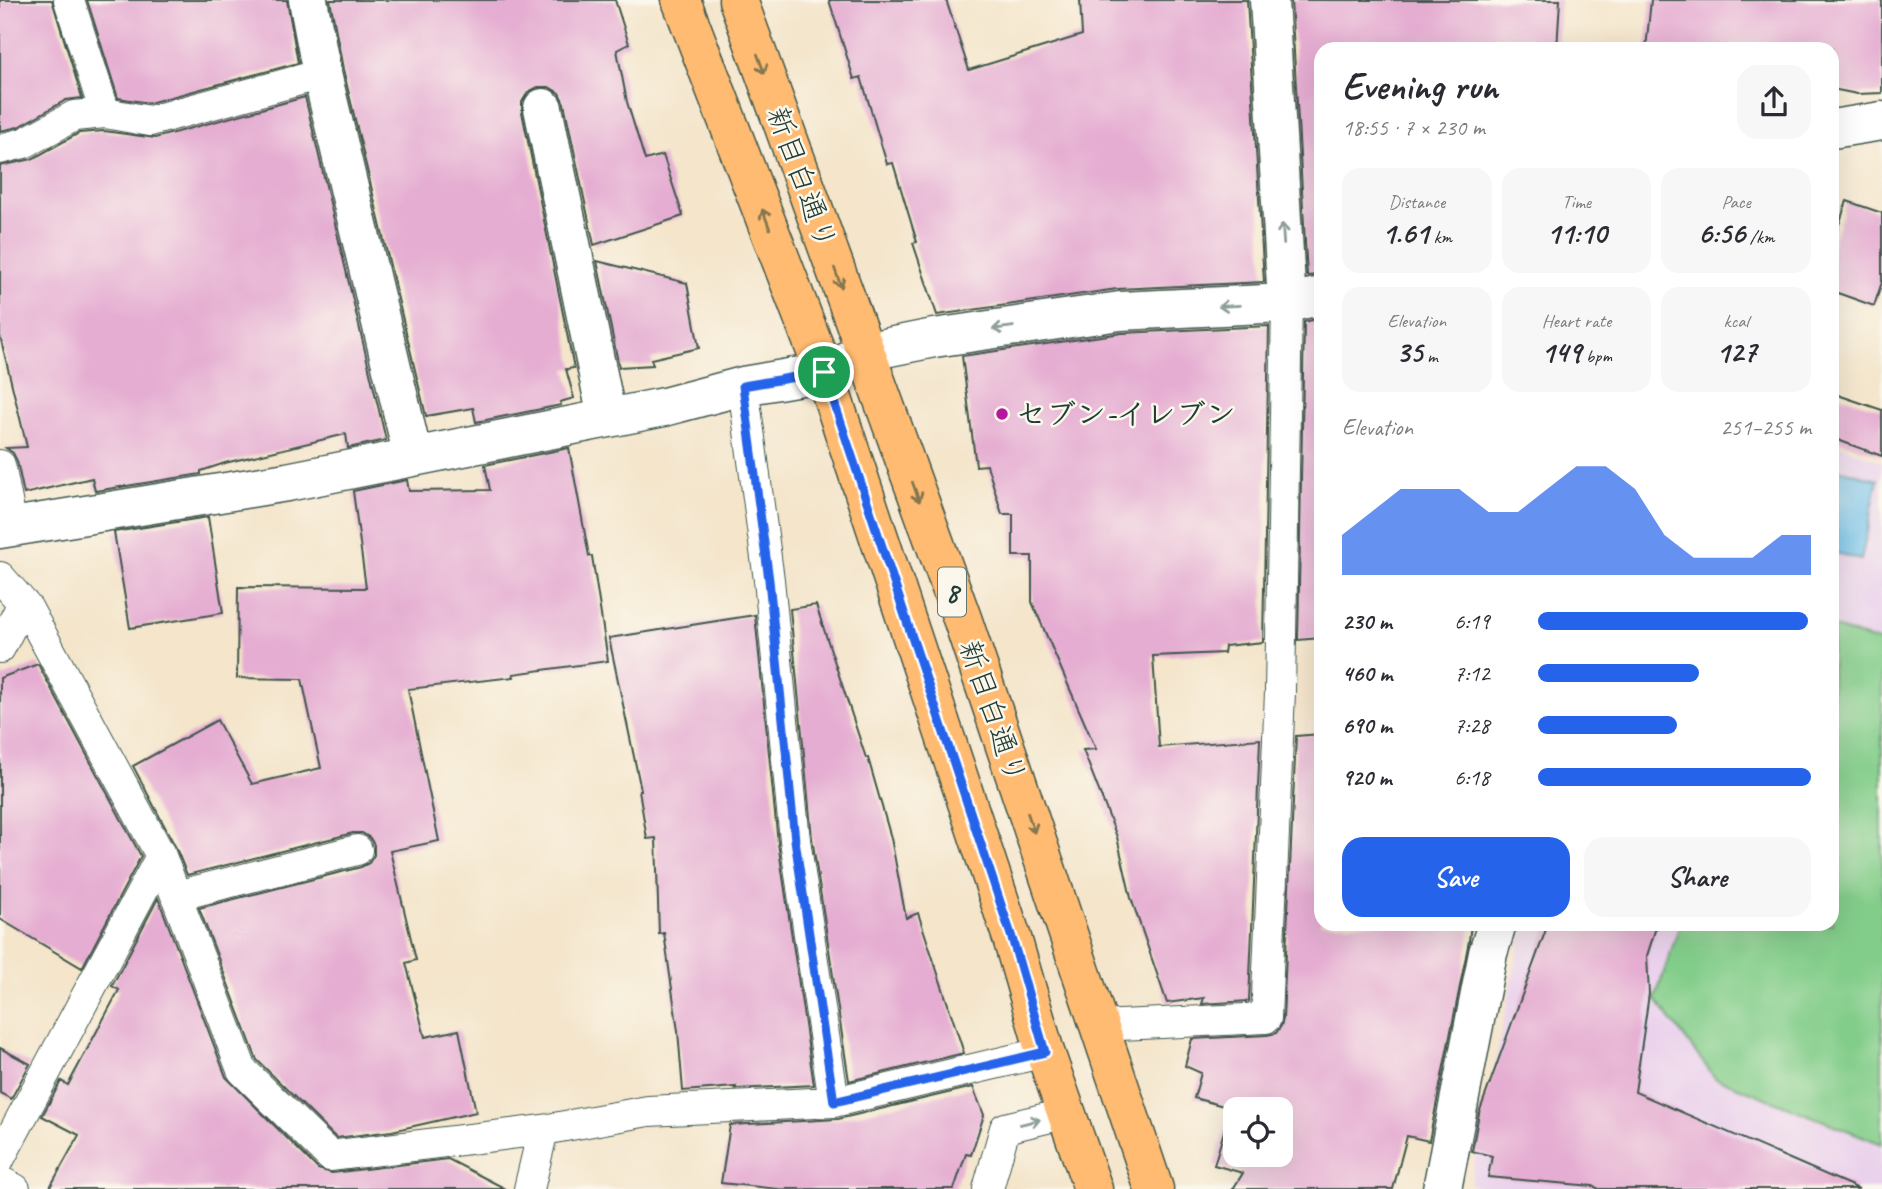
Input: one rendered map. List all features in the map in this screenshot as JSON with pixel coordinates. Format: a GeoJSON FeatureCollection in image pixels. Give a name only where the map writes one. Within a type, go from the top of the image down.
{"type":"FeatureCollection","features":[{"type":"Feature","properties":{"kind":"main road","name":"新目白通り"},"geometry":{"type":"LineString","coordinates":[[681,0],[824,372],[1012,938],[1045,1052],[1093,1189]]}},
{"type":"Feature","properties":{"kind":"main road","name":"新目白通り"},"geometry":{"type":"LineString","coordinates":[[738,0],[962,621],[1154,1189]]}},
{"type":"Feature","properties":{"kind":"street"},"geometry":{"type":"LineString","coordinates":[[308,0],[322,74],[412,457]]}},
{"type":"Feature","properties":{"kind":"street"},"geometry":{"type":"LineString","coordinates":[[6,527],[287,482],[664,407],[743,386],[824,372],[864,352],[934,338],[1120,311],[1304,299],[1269,0]]}},
{"type":"Feature","properties":{"kind":"street"},"geometry":{"type":"LineString","coordinates":[[543,108],[607,418]]}},
{"type":"Feature","properties":{"kind":"street"},"geometry":{"type":"LineString","coordinates":[[1839,128],[1882,121]]}},
{"type":"Feature","properties":{"kind":"street"},"geometry":{"type":"LineString","coordinates":[[1442,1189],[1488,953],[1495,931]]}},
{"type":"Feature","properties":{"kind":"lane"},"geometry":{"type":"LineString","coordinates":[[69,0],[105,113]]}},
{"type":"Feature","properties":{"kind":"lane"},"geometry":{"type":"LineString","coordinates":[[0,149],[24,143],[74,116],[105,113],[150,121],[322,74]]}},
{"type":"Feature","properties":{"kind":"lane"},"geometry":{"type":"LineString","coordinates":[[1099,1026],[1266,1018],[1280,692],[1304,299]]}},
{"type":"Feature","properties":{"kind":"lane"},"geometry":{"type":"LineString","coordinates":[[743,386],[769,580],[795,840],[834,1102]]}},
{"type":"Feature","properties":{"kind":"lane"},"geometry":{"type":"LineString","coordinates":[[0,465],[6,527]]}},
{"type":"Feature","properties":{"kind":"lane"},"geometry":{"type":"LineString","coordinates":[[0,576],[23,603],[162,856],[242,1070],[330,1156],[543,1130],[648,1111],[834,1102],[1045,1052]]}},
{"type":"Feature","properties":{"kind":"lane"},"geometry":{"type":"LineString","coordinates":[[0,648],[23,603]]}},
{"type":"Feature","properties":{"kind":"lane"},"geometry":{"type":"LineString","coordinates":[[176,896],[357,850]]}},
{"type":"Feature","properties":{"kind":"lane"},"geometry":{"type":"LineString","coordinates":[[0,1158],[162,856]]}},
{"type":"Feature","properties":{"kind":"lane"},"geometry":{"type":"LineString","coordinates":[[988,1189],[1005,1128],[1068,1113]]}},
{"type":"Feature","properties":{"kind":"lane"},"geometry":{"type":"LineString","coordinates":[[529,1189],[543,1130]]}},
{"type":"Feature","properties":{"kind":"lane"},"geometry":{"type":"LineString","coordinates":[[0,1181],[15,1189]]}},
{"type":"Feature","properties":{"kind":"shaded area"},"geometry":{"type":"Polygon","coordinates":[[[1839,445],[1882,462],[1882,1189],[1482,1189],[1470,1184],[1523,931],[1839,931],[1839,445]]]}},
{"type":"Feature","properties":{"kind":"green space"},"geometry":{"type":"Polygon","coordinates":[[[1839,629],[1882,643],[1882,1144],[1715,1078],[1655,999],[1678,931],[1839,931],[1839,629]]]}},
{"type":"Feature","properties":{"kind":"water"},"geometry":{"type":"Polygon","coordinates":[[[1839,469],[1878,480],[1861,560],[1839,554],[1839,469]]]}},
{"type":"Feature","properties":{"kind":"building"},"geometry":{"type":"Polygon","coordinates":[[[0,0],[52,0],[82,98],[66,100],[18,127],[0,131],[0,0]]]}},
{"type":"Feature","properties":{"kind":"building"},"geometry":{"type":"Polygon","coordinates":[[[87,0],[287,0],[298,63],[149,103],[118,98],[87,0]]]}},
{"type":"Feature","properties":{"kind":"building"},"geometry":{"type":"Polygon","coordinates":[[[330,0],[615,0],[629,44],[617,50],[627,102],[645,160],[663,155],[683,216],[594,245],[564,103],[559,93],[549,87],[538,87],[528,92],[522,102],[522,112],[574,368],[566,369],[574,398],[560,402],[561,405],[476,422],[473,408],[426,416],[343,69],[330,0]]]}},
{"type":"Feature","properties":{"kind":"building"},"geometry":{"type":"Polygon","coordinates":[[[829,0],[946,0],[969,70],[1082,35],[1080,0],[1247,0],[1264,282],[1117,289],[937,315],[913,243],[917,242],[893,163],[887,164],[861,77],[854,79],[829,0]]]}},
{"type":"Feature","properties":{"kind":"building"},"geometry":{"type":"Polygon","coordinates":[[[1291,0],[1560,0],[1557,42],[1314,42],[1314,276],[1307,276],[1291,0]]]}},
{"type":"Feature","properties":{"kind":"building"},"geometry":{"type":"Polygon","coordinates":[[[1651,0],[1882,0],[1882,93],[1857,94],[1839,90],[1839,42],[1647,42],[1651,0]]]}},
{"type":"Feature","properties":{"kind":"building"},"geometry":{"type":"Polygon","coordinates":[[[305,97],[386,440],[348,448],[346,434],[225,463],[201,471],[201,474],[95,491],[92,478],[24,494],[17,461],[13,453],[6,448],[27,447],[0,336],[0,166],[32,159],[79,133],[104,131],[155,138],[305,97]]]}},
{"type":"Feature","properties":{"kind":"building"},"geometry":{"type":"Polygon","coordinates":[[[1847,201],[1882,213],[1882,282],[1874,306],[1839,294],[1839,224],[1847,201]]]}},
{"type":"Feature","properties":{"kind":"building"},"geometry":{"type":"Polygon","coordinates":[[[597,261],[687,283],[699,348],[651,359],[653,365],[619,367],[597,261]]]}},
{"type":"Feature","properties":{"kind":"building"},"geometry":{"type":"Polygon","coordinates":[[[1314,320],[1314,639],[1298,640],[1304,322],[1314,320]]]}},
{"type":"Feature","properties":{"kind":"building"},"geometry":{"type":"Polygon","coordinates":[[[1269,326],[1263,642],[1225,646],[1224,653],[1153,656],[1159,747],[1260,739],[1249,1001],[1202,1004],[1204,998],[1167,1003],[1131,898],[1117,837],[1083,750],[1096,749],[1032,602],[1032,556],[1013,556],[1013,514],[1002,514],[987,465],[976,466],[962,356],[1122,333],[1269,326]]]}},
{"type":"Feature","properties":{"kind":"building"},"geometry":{"type":"Polygon","coordinates":[[[1839,395],[1882,410],[1882,456],[1839,441],[1839,395]]]}},
{"type":"Feature","properties":{"kind":"building"},"geometry":{"type":"Polygon","coordinates":[[[569,448],[589,556],[592,556],[608,661],[513,674],[514,677],[408,689],[439,841],[390,851],[416,960],[406,963],[425,1037],[459,1030],[476,1112],[392,1131],[336,1138],[257,1060],[199,908],[361,867],[369,863],[374,855],[374,845],[370,838],[362,833],[353,833],[187,875],[176,848],[133,766],[217,720],[252,784],[321,768],[302,679],[237,678],[238,587],[366,588],[353,491],[407,480],[409,491],[490,490],[485,465],[569,448]]]}},
{"type":"Feature","properties":{"kind":"building"},"geometry":{"type":"Polygon","coordinates":[[[208,517],[223,613],[130,628],[114,532],[208,517]]]}},
{"type":"Feature","properties":{"kind":"building"},"geometry":{"type":"Polygon","coordinates":[[[816,605],[868,758],[891,838],[906,918],[918,913],[964,1053],[849,1081],[812,838],[790,609],[816,605]]]}},
{"type":"Feature","properties":{"kind":"building"},"geometry":{"type":"Polygon","coordinates":[[[755,615],[778,843],[814,1085],[683,1091],[678,1031],[664,933],[659,934],[656,838],[647,839],[641,790],[609,638],[755,615]]]}},
{"type":"Feature","properties":{"kind":"building"},"geometry":{"type":"Polygon","coordinates":[[[38,664],[141,856],[82,968],[0,919],[0,678],[38,664]]]}},
{"type":"Feature","properties":{"kind":"building"},"geometry":{"type":"Polygon","coordinates":[[[1314,735],[1314,931],[1470,931],[1429,1141],[1407,1136],[1393,1189],[1233,1189],[1243,1173],[1214,1165],[1223,1135],[1223,1167],[1293,1167],[1293,1097],[1223,1097],[1223,1106],[1194,1098],[1201,1073],[1185,1066],[1192,1039],[1267,1035],[1276,1033],[1281,1026],[1296,736],[1314,735]]]}},
{"type":"Feature","properties":{"kind":"building"},"geometry":{"type":"Polygon","coordinates":[[[158,898],[226,1077],[318,1169],[332,1173],[448,1159],[506,1189],[49,1189],[79,1135],[42,1116],[61,1081],[68,1085],[119,990],[112,986],[158,898]]]}},
{"type":"Feature","properties":{"kind":"building"},"geometry":{"type":"Polygon","coordinates":[[[1545,931],[1655,931],[1647,956],[1649,994],[1635,1092],[1859,1189],[1599,1189],[1593,1186],[1488,1177],[1492,1156],[1472,1151],[1479,1113],[1545,931]]]}},
{"type":"Feature","properties":{"kind":"building"},"geometry":{"type":"Polygon","coordinates":[[[0,1048],[30,1064],[11,1099],[0,1093],[0,1048]]]}},
{"type":"Feature","properties":{"kind":"building"},"geometry":{"type":"Polygon","coordinates":[[[973,1087],[984,1115],[971,1155],[966,1154],[954,1189],[779,1189],[721,1183],[730,1125],[838,1119],[973,1087]]]}},
{"type":"Feature","properties":{"kind":"place","name":"セブン-イレブン"},"geometry":{"type":"Point","coordinates":[1002,414]}},
{"type":"Feature","properties":{"kind":"route"},"geometry":{"type":"LineString","coordinates":[[824,372],[1012,938],[1045,1052],[834,1102],[795,840],[769,580],[743,386],[824,372]]}}]}
